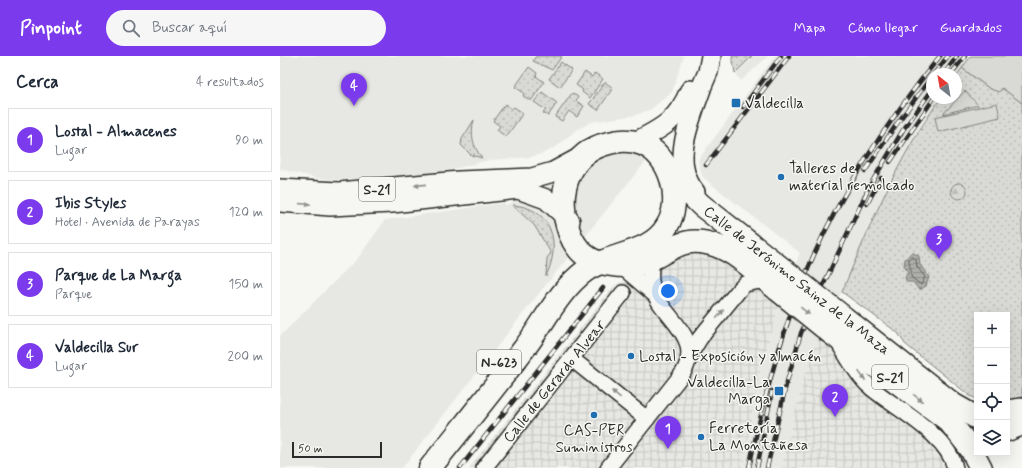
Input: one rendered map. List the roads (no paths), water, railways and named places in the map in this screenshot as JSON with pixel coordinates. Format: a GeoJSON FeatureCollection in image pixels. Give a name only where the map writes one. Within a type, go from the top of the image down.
{"type":"FeatureCollection","features":[{"type":"Feature","properties":{"kind":"highway","name":"S-21"},"geometry":{"type":"LineString","coordinates":[[571,234],[573,218],[571,207],[572,188],[584,165],[607,151],[625,147],[633,139]]}},
{"type":"Feature","properties":{"kind":"highway","name":"S-21"},"geometry":{"type":"LineString","coordinates":[[633,139],[648,147],[679,179],[680,217],[660,250],[634,258],[610,263],[581,252],[571,234],[563,200],[566,182],[580,153],[599,146],[633,139]]}},
{"type":"Feature","properties":{"kind":"highway","name":"S-21"},"geometry":{"type":"LineString","coordinates":[[610,263],[644,247],[662,234],[670,221],[674,209],[679,179]]}},
{"type":"Feature","properties":{"kind":"highway","name":"Calle de Jerónimo Sainz de la Maza"},"geometry":{"type":"LineString","coordinates":[[679,179],[693,198],[770,274]]}},
{"type":"Feature","properties":{"kind":"highway","name":"N-623"},"geometry":{"type":"LineString","coordinates":[[416,468],[558,287],[566,273],[571,234]]}},
{"type":"Feature","properties":{"kind":"highway","name":"Calle de Jerónimo Sainz de la Maza"},"geometry":{"type":"LineString","coordinates":[[660,250],[680,234],[710,237],[723,243],[770,274],[836,324],[949,422],[972,449],[981,468]]}},
{"type":"Feature","properties":{"kind":"highway","name":"N-623"},"geometry":{"type":"LineString","coordinates":[[430,468],[524,349],[584,279],[610,263]]}},
{"type":"Feature","properties":{"kind":"highway","name":"Calle de Jerónimo Sainz de la Maza"},"geometry":{"type":"LineString","coordinates":[[836,324],[941,393],[954,405],[974,416]]}},
{"type":"Feature","properties":{"kind":"highway"},"geometry":{"type":"LineString","coordinates":[[1010,429],[1022,424]]}},
{"type":"Feature","properties":{"kind":"highway"},"geometry":{"type":"LineString","coordinates":[[981,468],[986,456]]}},
{"type":"Feature","properties":{"kind":"main road"},"geometry":{"type":"LineString","coordinates":[[679,179],[676,155],[680,131],[694,94],[700,56]]}},
{"type":"Feature","properties":{"kind":"main road"},"geometry":{"type":"LineString","coordinates":[[633,139],[661,129],[674,119],[694,94],[708,72],[711,56]]}},
{"type":"Feature","properties":{"kind":"main road","name":"S-21"},"geometry":{"type":"LineString","coordinates":[[285,187],[339,192],[459,181],[539,177],[560,169],[580,153]]}},
{"type":"Feature","properties":{"kind":"main road","name":"S-21"},"geometry":{"type":"LineString","coordinates":[[280,202],[338,206],[392,203],[523,189],[546,199],[571,234]]}},
{"type":"Feature","properties":{"kind":"main road"},"geometry":{"type":"LineString","coordinates":[[941,393],[974,406]]}},
{"type":"Feature","properties":{"kind":"main road"},"geometry":{"type":"LineString","coordinates":[[1010,410],[1022,408]]}},
{"type":"Feature","properties":{"kind":"street","name":"Calle de Jerónimo Sainz de la Maza"},"geometry":{"type":"LineString","coordinates":[[654,291],[655,276],[660,261],[670,254],[686,248],[699,248],[713,251],[742,269],[770,274]]}},
{"type":"Feature","properties":{"kind":"street"},"geometry":{"type":"LineString","coordinates":[[608,468],[688,365],[689,356],[685,337],[654,291],[650,278],[660,250]]}},
{"type":"Feature","properties":{"kind":"street"},"geometry":{"type":"LineString","coordinates":[[610,263],[627,271],[654,291]]}},
{"type":"Feature","properties":{"kind":"street"},"geometry":{"type":"LineString","coordinates":[[689,356],[700,338],[739,290],[745,284],[770,274]]}},
{"type":"Feature","properties":{"kind":"street","name":"Calle de Gerardo Alvear"},"geometry":{"type":"LineString","coordinates":[[484,468],[623,293]]}},
{"type":"Feature","properties":{"kind":"street"},"geometry":{"type":"LineString","coordinates":[[836,324],[867,384],[934,436],[949,454],[955,468]]}},
{"type":"Feature","properties":{"kind":"street"},"geometry":{"type":"LineString","coordinates":[[572,359],[647,419]]}},
{"type":"Feature","properties":{"kind":"water"},"geometry":{"type":"Polygon","coordinates":[[[912,252],[919,256],[920,265],[929,277],[926,286],[919,290],[913,282],[907,282],[905,278],[908,272],[904,266],[905,259],[912,252]]]}},
{"type":"Feature","properties":{"kind":"railway"},"geometry":{"type":"LineString","coordinates":[[743,107],[781,56]]}},
{"type":"Feature","properties":{"kind":"railway"},"geometry":{"type":"LineString","coordinates":[[706,165],[789,56]]}},
{"type":"Feature","properties":{"kind":"railway"},"geometry":{"type":"LineString","coordinates":[[749,468],[775,361],[792,309],[813,257],[839,204],[854,178],[886,128],[940,56]]}},
{"type":"Feature","properties":{"kind":"railway"},"geometry":{"type":"LineString","coordinates":[[939,68],[948,56]]}},
{"type":"Feature","properties":{"kind":"railway"},"geometry":{"type":"LineString","coordinates":[[948,68],[957,56]]}},
{"type":"Feature","properties":{"kind":"railway"},"geometry":{"type":"LineString","coordinates":[[956,68],[965,56]]}},
{"type":"Feature","properties":{"kind":"railway"},"geometry":{"type":"LineString","coordinates":[[865,171],[926,84]]}},
{"type":"Feature","properties":{"kind":"railway"},"geometry":{"type":"LineString","coordinates":[[767,468],[786,385],[801,333],[869,187],[903,130],[926,98]]}},
{"type":"Feature","properties":{"kind":"railway"},"geometry":{"type":"LineString","coordinates":[[890,162],[930,104]]}},
{"type":"Feature","properties":{"kind":"railway"},"geometry":{"type":"LineString","coordinates":[[867,204],[881,178]]}},
{"type":"Feature","properties":{"kind":"railway"},"geometry":{"type":"LineString","coordinates":[[460,468],[603,288]]}},
{"type":"Feature","properties":{"kind":"railway"},"geometry":{"type":"LineString","coordinates":[[757,468],[772,391]]}},
{"type":"Feature","properties":{"kind":"place","name":"Valdecilla"},"geometry":{"type":"Point","coordinates":[736,103]}},
{"type":"Feature","properties":{"kind":"place","name":"Valdecilla Sur"},"geometry":{"type":"Point","coordinates":[354,106]}},
{"type":"Feature","properties":{"kind":"place","name":"Talleres de material remolcado"},"geometry":{"type":"Point","coordinates":[781,177]}},
{"type":"Feature","properties":{"kind":"place","name":"Parque de La Marga"},"geometry":{"type":"Point","coordinates":[939,259]}},
{"type":"Feature","properties":{"kind":"place","name":"Lostal - Exposición y almacén"},"geometry":{"type":"Point","coordinates":[631,356]}},
{"type":"Feature","properties":{"kind":"place","name":"Valdecilla-La Marga"},"geometry":{"type":"Point","coordinates":[779,391]}},
{"type":"Feature","properties":{"kind":"place","name":"CAS-PER Suministros"},"geometry":{"type":"Point","coordinates":[594,415]}},
{"type":"Feature","properties":{"kind":"place","name":"Ibis Styles"},"geometry":{"type":"Point","coordinates":[835,417]}},
{"type":"Feature","properties":{"kind":"place","name":"Ferretería La Montañesa"},"geometry":{"type":"Point","coordinates":[701,437]}},
{"type":"Feature","properties":{"kind":"place","name":"Lostal - Almacenes"},"geometry":{"type":"Point","coordinates":[668,449]}}]}
